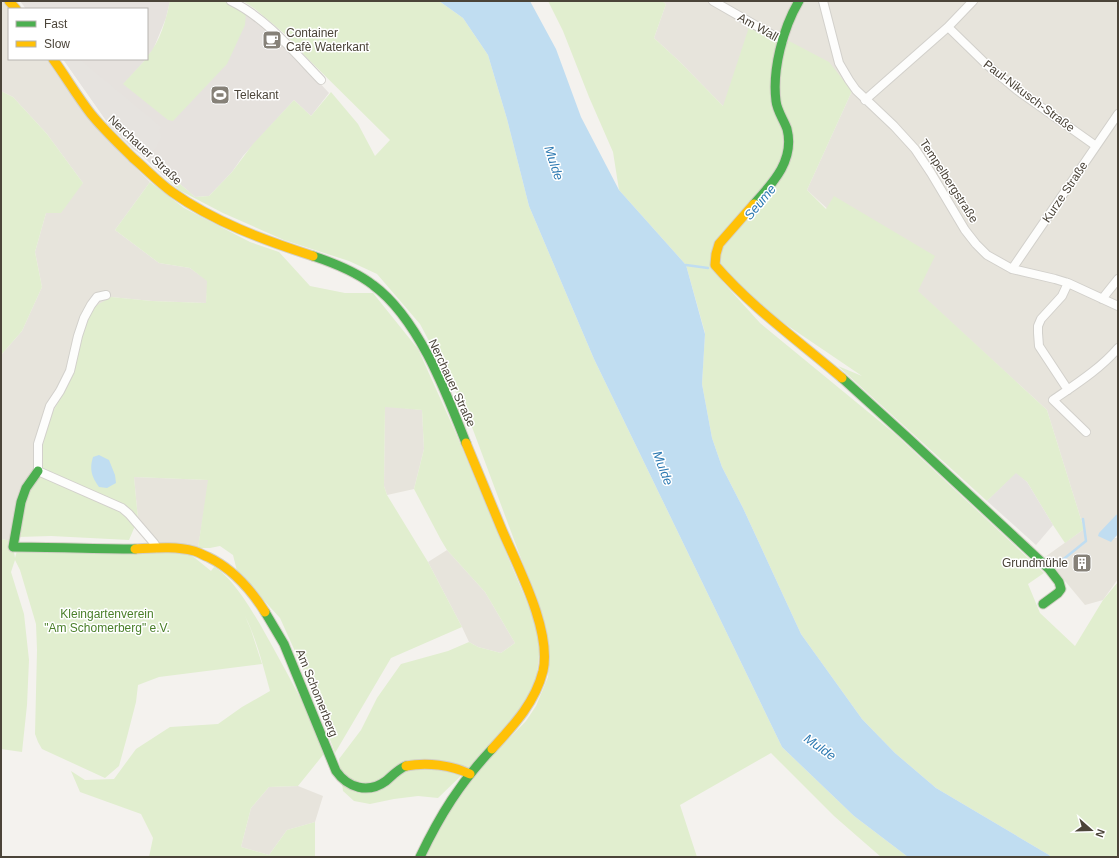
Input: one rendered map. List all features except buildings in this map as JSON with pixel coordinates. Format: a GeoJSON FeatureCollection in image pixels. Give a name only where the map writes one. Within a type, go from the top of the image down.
{"type":"FeatureCollection","features":[{"type":"Feature","properties":{"kind":"street"},"geometry":{"type":"LineString","coordinates":[[231,1],[251,12],[285,43],[321,80]]}},
{"type":"Feature","properties":{"kind":"street","name":"Am Wall"},"geometry":{"type":"LineString","coordinates":[[713,1],[783,41]]}},
{"type":"Feature","properties":{"kind":"street"},"geometry":{"type":"LineString","coordinates":[[799,1],[787,26],[778,62],[774,93],[776,105],[787,131],[787,155],[781,171],[720,244],[716,254],[715,265],[727,280],[745,297],[840,378],[1032,551],[1050,570],[1060,584],[1061,589],[1058,594],[1043,604]]}},
{"type":"Feature","properties":{"kind":"street","name":"Tempelbergstraße"},"geometry":{"type":"LineString","coordinates":[[823,1],[839,63],[849,80],[865,100],[894,126],[915,150],[931,173],[965,230],[976,244],[987,255],[1012,269],[1068,283],[1118,306]]}},
{"type":"Feature","properties":{"kind":"street"},"geometry":{"type":"LineString","coordinates":[[865,100],[948,27],[973,1]]}},
{"type":"Feature","properties":{"kind":"street","name":"Paul-Nikusch-Straße"},"geometry":{"type":"LineString","coordinates":[[948,27],[986,64],[1017,90],[1096,146]]}},
{"type":"Feature","properties":{"kind":"street","name":"Nerchauer Straße"},"geometry":{"type":"LineString","coordinates":[[54,60],[97,121],[114,140],[164,185],[191,204],[252,234],[279,245],[340,265],[358,274],[374,285],[389,300],[407,322],[425,349],[457,417],[482,482],[534,604],[541,628],[544,650],[543,670],[537,690],[527,708],[488,752],[457,792],[436,826],[420,857]]}},
{"type":"Feature","properties":{"kind":"street","name":"Kurze Straße"},"geometry":{"type":"LineString","coordinates":[[1012,269],[1118,114]]}},
{"type":"Feature","properties":{"kind":"street"},"geometry":{"type":"LineString","coordinates":[[1102,299],[1118,279]]}},
{"type":"Feature","properties":{"kind":"street"},"geometry":{"type":"LineString","coordinates":[[1068,283],[1062,296],[1040,319],[1038,326],[1039,346],[1068,390]]}},
{"type":"Feature","properties":{"kind":"street"},"geometry":{"type":"LineString","coordinates":[[106,295],[97,297],[84,318],[78,336],[70,372],[50,406],[38,444],[38,471],[122,508],[130,514],[154,543],[156,548]]}},
{"type":"Feature","properties":{"kind":"street"},"geometry":{"type":"LineString","coordinates":[[1086,432],[1053,400],[1092,373],[1118,348]]}},
{"type":"Feature","properties":{"kind":"street","name":"Am Schomerberg"},"geometry":{"type":"LineString","coordinates":[[38,471],[26,488],[21,502],[13,547],[53,546],[106,549],[175,548],[195,551],[216,561],[236,575],[255,596],[284,644],[336,771],[340,777],[350,785],[358,788],[369,788],[383,782],[406,766],[416,765],[452,767],[463,769],[470,774]]}},
{"type":"Feature","properties":{"kind":"shaded area"},"geometry":{"type":"Polygon","coordinates":[[[1,1],[4,1],[8,8],[8,60],[50,60],[101,133],[150,182],[115,230],[159,263],[190,268],[208,281],[206,303],[152,301],[111,297],[85,320],[74,373],[50,417],[43,445],[42,464],[37,481],[12,541],[1,539],[1,355],[22,331],[42,287],[35,252],[46,213],[83,183],[47,134],[13,97],[1,91],[1,1]]]}},
{"type":"Feature","properties":{"kind":"shaded area"},"geometry":{"type":"Polygon","coordinates":[[[20,1],[170,1],[166,18],[153,50],[148,56],[148,8],[25,8],[20,1]]]}},
{"type":"Feature","properties":{"kind":"shaded area"},"geometry":{"type":"Polygon","coordinates":[[[662,1],[1118,1],[1118,534],[1114,538],[1118,538],[1118,579],[1103,600],[1085,605],[1045,557],[1084,529],[1047,410],[807,190],[852,91],[723,106],[654,38],[666,4],[662,1]]]}},
{"type":"Feature","properties":{"kind":"shaded area"},"geometry":{"type":"Polygon","coordinates":[[[246,12],[291,52],[329,93],[311,116],[294,100],[243,156],[232,172],[209,196],[195,197],[180,184],[165,177],[110,126],[64,60],[145,60],[124,84],[246,12]]]}},
{"type":"Feature","properties":{"kind":"shaded area"},"geometry":{"type":"Polygon","coordinates":[[[64,60],[80,60],[161,127],[159,129],[161,137],[157,146],[153,150],[144,154],[134,150],[110,126],[64,60]]]}},
{"type":"Feature","properties":{"kind":"shaded area"},"geometry":{"type":"Polygon","coordinates":[[[385,406],[422,410],[424,449],[414,489],[387,495],[384,486],[385,406]]]}},
{"type":"Feature","properties":{"kind":"shaded area"},"geometry":{"type":"Polygon","coordinates":[[[1016,473],[1027,482],[1053,525],[1036,545],[987,501],[1016,473]]]}},
{"type":"Feature","properties":{"kind":"shaded area"},"geometry":{"type":"Polygon","coordinates":[[[134,477],[209,480],[198,548],[157,544],[138,519],[134,477]]]}},
{"type":"Feature","properties":{"kind":"shaded area"},"geometry":{"type":"Polygon","coordinates":[[[447,550],[485,592],[515,643],[501,653],[478,647],[469,642],[428,562],[447,550]]]}},
{"type":"Feature","properties":{"kind":"shaded area"},"geometry":{"type":"Polygon","coordinates":[[[298,786],[323,796],[315,822],[287,830],[269,855],[241,847],[251,808],[269,787],[298,786]]]}},
{"type":"Feature","properties":{"kind":"green space"},"geometry":{"type":"Polygon","coordinates":[[[170,1],[231,1],[246,12],[245,25],[227,64],[173,121],[168,120],[123,84],[145,60],[148,60],[148,56],[156,45],[170,1]]]}},
{"type":"Feature","properties":{"kind":"green space"},"geometry":{"type":"Polygon","coordinates":[[[243,1],[439,1],[463,18],[488,55],[507,119],[529,206],[594,359],[782,747],[854,816],[908,857],[881,857],[834,816],[771,753],[680,805],[697,857],[425,857],[451,809],[481,767],[526,721],[536,706],[548,677],[549,663],[544,620],[466,411],[420,324],[377,274],[349,261],[284,240],[223,213],[179,190],[165,177],[180,184],[195,197],[209,196],[232,172],[253,144],[294,100],[311,116],[331,92],[358,124],[375,156],[390,140],[307,58],[286,35],[243,1]]]}},
{"type":"Feature","properties":{"kind":"green space"},"geometry":{"type":"Polygon","coordinates":[[[548,1],[662,1],[666,4],[654,38],[723,106],[751,21],[829,62],[852,91],[807,190],[826,209],[834,196],[935,256],[918,291],[1047,410],[1084,529],[1065,543],[1027,482],[1016,474],[987,501],[838,366],[862,376],[722,281],[760,323],[895,434],[1044,573],[1028,584],[1040,613],[1075,646],[1103,600],[1118,582],[1118,857],[1051,857],[936,788],[895,753],[862,719],[801,634],[743,508],[722,467],[712,438],[702,384],[705,333],[686,265],[619,190],[613,152],[563,31],[548,1]]]}},
{"type":"Feature","properties":{"kind":"green space"},"geometry":{"type":"Polygon","coordinates":[[[1,91],[13,97],[47,134],[83,183],[61,213],[46,213],[35,252],[42,287],[22,331],[1,355],[1,91]]]}},
{"type":"Feature","properties":{"kind":"green space"},"geometry":{"type":"Polygon","coordinates":[[[150,182],[184,208],[250,242],[279,252],[310,286],[345,293],[373,293],[418,349],[454,429],[537,626],[540,646],[536,684],[500,738],[438,798],[418,796],[370,804],[354,801],[343,791],[339,759],[361,730],[377,698],[401,664],[448,651],[469,642],[478,647],[501,653],[515,643],[485,592],[447,550],[414,489],[424,449],[422,410],[385,407],[384,486],[387,495],[428,562],[462,627],[391,658],[335,753],[308,680],[280,618],[237,571],[233,555],[220,546],[198,548],[208,480],[134,477],[138,519],[129,540],[51,536],[18,537],[28,491],[37,481],[42,464],[46,427],[74,373],[85,320],[94,307],[111,297],[152,301],[206,303],[207,281],[190,268],[159,263],[115,230],[150,182]]]}},
{"type":"Feature","properties":{"kind":"green space","name":"Kleingartenverein \"Am Schomerberg\" e.V."},"geometry":{"type":"Polygon","coordinates":[[[1,539],[12,541],[15,558],[17,551],[187,553],[211,571],[214,567],[222,572],[238,590],[259,623],[292,682],[327,750],[298,786],[269,787],[251,808],[241,847],[269,855],[287,830],[315,822],[315,857],[149,857],[153,838],[141,814],[80,792],[71,771],[85,780],[114,779],[136,749],[170,727],[218,724],[242,707],[270,691],[262,663],[252,634],[262,664],[159,677],[138,685],[136,702],[119,766],[105,778],[42,749],[38,742],[35,734],[37,650],[36,624],[20,570],[15,560],[11,572],[24,614],[29,660],[27,705],[22,752],[1,749],[1,539]]]}},
{"type":"Feature","properties":{"kind":"water","name":"Mulde"},"geometry":{"type":"Polygon","coordinates":[[[439,1],[530,1],[556,49],[581,117],[619,190],[686,265],[705,334],[702,384],[712,438],[722,467],[743,508],[801,634],[862,719],[895,753],[936,788],[1051,857],[908,857],[854,816],[782,747],[594,359],[529,206],[507,119],[488,55],[463,18],[439,1]]]}},
{"type":"Feature","properties":{"kind":"water"},"geometry":{"type":"Polygon","coordinates":[[[99,455],[109,460],[115,475],[116,483],[107,488],[99,487],[92,473],[91,466],[93,457],[99,455]]]}},
{"type":"Feature","properties":{"kind":"water"},"geometry":{"type":"Polygon","coordinates":[[[1118,514],[1118,534],[1111,542],[1098,536],[1099,533],[1118,514]]]}},
{"type":"Feature","properties":{"kind":"waterway","name":"Seume"},"geometry":{"type":"LineString","coordinates":[[686,265],[708,268]]}},
{"type":"Feature","properties":{"kind":"waterway"},"geometry":{"type":"LineString","coordinates":[[1055,566],[1086,541],[1083,519]]}},
{"type":"Feature","properties":{"kind":"traffic: fast"},"geometry":{"type":"LineString","coordinates":[[754,204],[781,170],[788,151],[789,140],[787,129],[778,108],[775,89],[777,63],[780,50],[788,24],[799,1]]}},
{"type":"Feature","properties":{"kind":"traffic: fast"},"geometry":{"type":"LineString","coordinates":[[313,256],[344,268],[366,280],[389,299],[404,316],[417,336],[440,379],[466,443]]}},
{"type":"Feature","properties":{"kind":"traffic: fast"},"geometry":{"type":"LineString","coordinates":[[842,378],[1049,569],[1059,582],[1061,589],[1043,604]]}},
{"type":"Feature","properties":{"kind":"traffic: fast"},"geometry":{"type":"LineString","coordinates":[[38,471],[26,488],[21,502],[13,547],[135,549]]}},
{"type":"Feature","properties":{"kind":"traffic: fast"},"geometry":{"type":"LineString","coordinates":[[265,612],[284,644],[336,771],[341,777],[352,785],[365,788],[372,787],[386,781],[406,766]]}},
{"type":"Feature","properties":{"kind":"traffic: fast"},"geometry":{"type":"LineString","coordinates":[[420,857],[435,827],[460,787],[492,749]]}},
{"type":"Feature","properties":{"kind":"traffic: slow"},"geometry":{"type":"LineString","coordinates":[[9,1],[15,8]]}},
{"type":"Feature","properties":{"kind":"traffic: slow"},"geometry":{"type":"LineString","coordinates":[[54,60],[96,120],[133,158],[167,188],[188,203],[222,221],[258,237],[313,256]]}},
{"type":"Feature","properties":{"kind":"traffic: slow"},"geometry":{"type":"LineString","coordinates":[[754,204],[719,244],[715,265],[744,296],[842,378]]}},
{"type":"Feature","properties":{"kind":"traffic: slow"},"geometry":{"type":"LineString","coordinates":[[466,443],[532,599],[543,637],[543,671],[535,693],[529,704],[508,732],[492,749]]}},
{"type":"Feature","properties":{"kind":"traffic: slow"},"geometry":{"type":"LineString","coordinates":[[135,549],[180,548],[196,551],[217,562],[233,573],[247,587],[265,612]]}},
{"type":"Feature","properties":{"kind":"traffic: slow"},"geometry":{"type":"LineString","coordinates":[[406,766],[422,764],[439,765],[455,768],[470,774]]}},
{"type":"Feature","properties":{"kind":"place","name":"Container Cafè Waterkant"},"geometry":{"type":"Point","coordinates":[272,40]}},
{"type":"Feature","properties":{"kind":"place","name":"Telekant"},"geometry":{"type":"Point","coordinates":[220,95]}},
{"type":"Feature","properties":{"kind":"place","name":"Grundmühle"},"geometry":{"type":"Point","coordinates":[1082,563]}}]}
